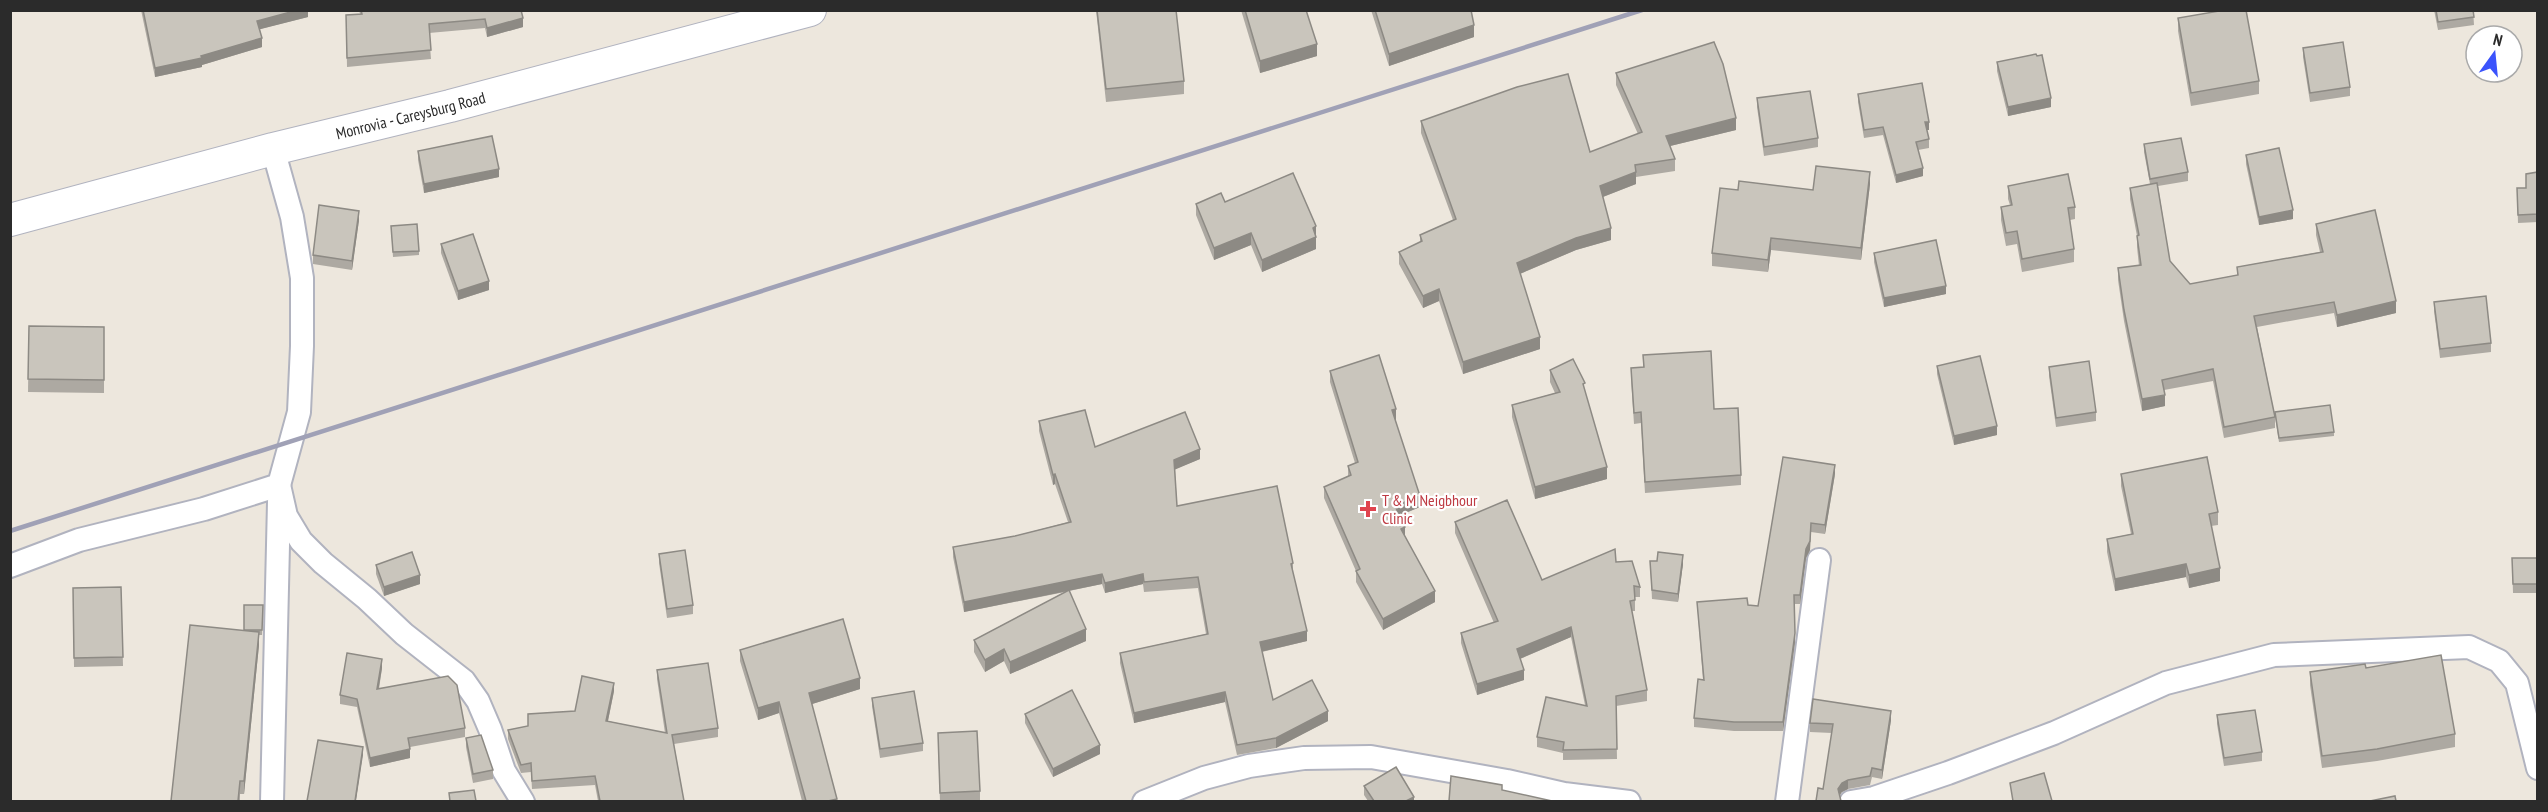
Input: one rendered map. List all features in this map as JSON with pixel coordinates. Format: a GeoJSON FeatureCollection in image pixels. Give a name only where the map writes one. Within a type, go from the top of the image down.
{"type":"FeatureCollection","features":[{"type":"Feature","properties":{"kind":"main road","name":"Monrovia - Careysburg Road"},"geometry":{"type":"LineString","coordinates":[[10,220],[273,149],[450,106],[810,10]]}},
{"type":"Feature","properties":{"kind":"street"},"geometry":{"type":"LineString","coordinates":[[273,149],[292,217],[302,278],[302,346],[298,412],[279,485],[273,801]]}},
{"type":"Feature","properties":{"kind":"street"},"geometry":{"type":"LineString","coordinates":[[10,566],[79,540],[204,509],[279,485]]}},
{"type":"Feature","properties":{"kind":"street"},"geometry":{"type":"LineString","coordinates":[[279,485],[286,516],[309,548],[404,634],[464,681],[477,701],[490,729],[504,771],[523,801]]}},
{"type":"Feature","properties":{"kind":"street"},"geometry":{"type":"LineString","coordinates":[[1787,801],[1819,560]]}},
{"type":"Feature","properties":{"kind":"street"},"geometry":{"type":"LineString","coordinates":[[1851,801],[1874,798],[1948,773],[2054,733],[2166,683],[2274,654],[2469,647],[2499,661],[2517,683],[2538,768]]}},
{"type":"Feature","properties":{"kind":"street"},"geometry":{"type":"LineString","coordinates":[[1144,801],[1204,778],[1249,766],[1304,758],[1371,757],[1507,781],[1564,794],[1629,801]]}},
{"type":"Feature","properties":{"kind":"building"},"geometry":{"type":"Polygon","coordinates":[[[143,10],[298,10],[257,21],[262,38],[201,56],[202,58],[155,68],[143,10]]]}},
{"type":"Feature","properties":{"kind":"building"},"geometry":{"type":"Polygon","coordinates":[[[361,10],[521,10],[523,18],[487,28],[485,19],[429,24],[431,50],[347,58],[346,15],[362,14],[361,10]]]}},
{"type":"Feature","properties":{"kind":"building"},"geometry":{"type":"Polygon","coordinates":[[[1097,10],[1176,10],[1184,81],[1106,89],[1097,10]]]}},
{"type":"Feature","properties":{"kind":"building"},"geometry":{"type":"Polygon","coordinates":[[[1245,10],[1306,10],[1317,44],[1260,61],[1245,10]]]}},
{"type":"Feature","properties":{"kind":"building"},"geometry":{"type":"Polygon","coordinates":[[[1375,10],[1471,10],[1474,25],[1389,54],[1375,10]]]}},
{"type":"Feature","properties":{"kind":"building"},"geometry":{"type":"Polygon","coordinates":[[[2225,10],[2246,10],[2259,81],[2191,93],[2178,18],[2225,10]]]}},
{"type":"Feature","properties":{"kind":"building"},"geometry":{"type":"Polygon","coordinates":[[[2436,10],[2473,10],[2474,17],[2438,22],[2436,10]]]}},
{"type":"Feature","properties":{"kind":"building"},"geometry":{"type":"Polygon","coordinates":[[[1714,42],[1723,64],[1736,118],[1666,136],[1675,159],[1635,165],[1636,172],[1600,186],[1611,228],[1576,238],[1517,263],[1540,337],[1463,362],[1439,289],[1423,296],[1399,252],[1422,241],[1420,235],[1456,219],[1421,121],[1517,87],[1568,74],[1590,152],[1642,132],[1616,73],[1714,42]]]}},
{"type":"Feature","properties":{"kind":"building"},"geometry":{"type":"Polygon","coordinates":[[[2343,42],[2350,87],[2310,93],[2303,48],[2343,42]]]}},
{"type":"Feature","properties":{"kind":"building"},"geometry":{"type":"Polygon","coordinates":[[[2036,54],[2037,56],[2042,55],[2051,98],[2008,107],[1997,62],[2036,54]]]}},
{"type":"Feature","properties":{"kind":"building"},"geometry":{"type":"Polygon","coordinates":[[[1922,83],[1929,122],[1925,122],[1929,139],[1916,142],[1923,168],[1896,175],[1883,127],[1864,130],[1858,94],[1922,83]]]}},
{"type":"Feature","properties":{"kind":"building"},"geometry":{"type":"Polygon","coordinates":[[[1810,91],[1818,138],[1764,147],[1757,98],[1810,91]]]}},
{"type":"Feature","properties":{"kind":"building"},"geometry":{"type":"Polygon","coordinates":[[[492,136],[499,169],[424,184],[418,151],[492,136]]]}},
{"type":"Feature","properties":{"kind":"building"},"geometry":{"type":"Polygon","coordinates":[[[2181,138],[2188,172],[2150,179],[2144,144],[2181,138]]]}},
{"type":"Feature","properties":{"kind":"building"},"geometry":{"type":"Polygon","coordinates":[[[2279,148],[2293,210],[2259,217],[2246,155],[2279,148]]]}},
{"type":"Feature","properties":{"kind":"building"},"geometry":{"type":"Polygon","coordinates":[[[1816,166],[1870,172],[1861,248],[1771,238],[1768,260],[1712,253],[1720,188],[1738,190],[1739,181],[1813,190],[1816,166]]]}},
{"type":"Feature","properties":{"kind":"building"},"geometry":{"type":"Polygon","coordinates":[[[2538,172],[2538,214],[2518,215],[2517,188],[2526,188],[2526,174],[2538,172]]]}},
{"type":"Feature","properties":{"kind":"building"},"geometry":{"type":"Polygon","coordinates":[[[1293,173],[1316,226],[1313,228],[1316,237],[1262,260],[1251,233],[1214,248],[1196,204],[1221,193],[1225,202],[1293,173]]]}},
{"type":"Feature","properties":{"kind":"building"},"geometry":{"type":"Polygon","coordinates":[[[2068,174],[2075,207],[2068,208],[2074,249],[2022,259],[2017,231],[2006,233],[2001,207],[2012,205],[2008,186],[2068,174]]]}},
{"type":"Feature","properties":{"kind":"building"},"geometry":{"type":"Polygon","coordinates":[[[2157,183],[2170,261],[2190,284],[2238,275],[2237,267],[2323,252],[2316,224],[2375,210],[2396,301],[2337,315],[2334,302],[2254,316],[2275,417],[2224,427],[2213,369],[2162,380],[2165,395],[2142,399],[2118,268],[2141,265],[2137,236],[2139,235],[2130,188],[2157,183]]]}},
{"type":"Feature","properties":{"kind":"building"},"geometry":{"type":"Polygon","coordinates":[[[319,205],[359,211],[352,261],[313,255],[319,205]]]}},
{"type":"Feature","properties":{"kind":"building"},"geometry":{"type":"Polygon","coordinates":[[[417,224],[419,251],[393,252],[391,226],[417,224]]]}},
{"type":"Feature","properties":{"kind":"building"},"geometry":{"type":"Polygon","coordinates":[[[473,234],[489,281],[458,291],[441,244],[473,234]]]}},
{"type":"Feature","properties":{"kind":"building"},"geometry":{"type":"Polygon","coordinates":[[[1936,240],[1946,286],[1884,298],[1874,253],[1936,240]]]}},
{"type":"Feature","properties":{"kind":"building"},"geometry":{"type":"Polygon","coordinates":[[[2486,296],[2491,343],[2440,349],[2434,302],[2486,296]]]}},
{"type":"Feature","properties":{"kind":"building"},"geometry":{"type":"Polygon","coordinates":[[[29,326],[104,327],[104,380],[28,379],[29,326]]]}},
{"type":"Feature","properties":{"kind":"building"},"geometry":{"type":"Polygon","coordinates":[[[1711,351],[1714,409],[1738,408],[1741,475],[1645,482],[1641,412],[1634,413],[1631,368],[1644,367],[1643,355],[1711,351]]]}},
{"type":"Feature","properties":{"kind":"building"},"geometry":{"type":"Polygon","coordinates":[[[1379,355],[1396,409],[1392,410],[1420,496],[1395,506],[1405,527],[1401,529],[1435,591],[1383,619],[1356,571],[1360,569],[1324,487],[1351,475],[1348,466],[1358,462],[1330,371],[1379,355]]]}},
{"type":"Feature","properties":{"kind":"building"},"geometry":{"type":"Polygon","coordinates":[[[1980,356],[1997,426],[1954,436],[1937,366],[1980,356]]]}},
{"type":"Feature","properties":{"kind":"building"},"geometry":{"type":"Polygon","coordinates":[[[1573,359],[1585,383],[1583,384],[1607,467],[1535,487],[1512,405],[1560,392],[1550,370],[1573,359]]]}},
{"type":"Feature","properties":{"kind":"building"},"geometry":{"type":"Polygon","coordinates":[[[2089,361],[2096,412],[2056,418],[2049,367],[2089,361]]]}},
{"type":"Feature","properties":{"kind":"building"},"geometry":{"type":"Polygon","coordinates":[[[2330,405],[2334,432],[2279,438],[2275,412],[2330,405]]]}},
{"type":"Feature","properties":{"kind":"building"},"geometry":{"type":"Polygon","coordinates":[[[1085,410],[1095,447],[1185,412],[1200,449],[1174,460],[1177,506],[1277,486],[1293,563],[1291,564],[1307,631],[1260,642],[1273,700],[1312,680],[1328,711],[1276,738],[1237,745],[1225,692],[1134,713],[1120,653],[1208,634],[1198,577],[1144,582],[1143,574],[1105,583],[1102,574],[964,602],[953,547],[1015,536],[1071,522],[1055,474],[1053,475],[1039,421],[1085,410]]]}},
{"type":"Feature","properties":{"kind":"building"},"geometry":{"type":"Polygon","coordinates":[[[1783,457],[1835,465],[1825,525],[1811,523],[1800,595],[1794,595],[1795,633],[1783,722],[1734,722],[1694,718],[1698,679],[1704,680],[1697,602],[1747,598],[1748,605],[1758,606],[1783,457]]]}},
{"type":"Feature","properties":{"kind":"building"},"geometry":{"type":"Polygon","coordinates":[[[2207,457],[2218,512],[2209,514],[2220,568],[2189,575],[2186,564],[2115,579],[2107,539],[2133,534],[2121,474],[2207,457]]]}},
{"type":"Feature","properties":{"kind":"building"},"geometry":{"type":"Polygon","coordinates":[[[1507,500],[1542,580],[1615,549],[1616,562],[1632,561],[1640,587],[1634,586],[1635,600],[1630,601],[1647,690],[1616,696],[1617,749],[1563,750],[1564,742],[1537,737],[1546,697],[1587,706],[1571,627],[1517,649],[1524,670],[1477,684],[1461,633],[1498,621],[1455,522],[1507,500]]]}},
{"type":"Feature","properties":{"kind":"building"},"geometry":{"type":"Polygon","coordinates":[[[685,550],[693,605],[667,609],[659,554],[685,550]]]}},
{"type":"Feature","properties":{"kind":"building"},"geometry":{"type":"Polygon","coordinates":[[[412,552],[420,575],[384,587],[376,565],[412,552]]]}},
{"type":"Feature","properties":{"kind":"building"},"geometry":{"type":"Polygon","coordinates":[[[1658,552],[1683,555],[1678,594],[1652,590],[1650,561],[1657,561],[1658,552]]]}},
{"type":"Feature","properties":{"kind":"building"},"geometry":{"type":"Polygon","coordinates":[[[2512,558],[2538,558],[2538,584],[2513,584],[2512,558]]]}},
{"type":"Feature","properties":{"kind":"building"},"geometry":{"type":"Polygon","coordinates":[[[121,587],[123,657],[74,658],[73,588],[121,587]]]}},
{"type":"Feature","properties":{"kind":"building"},"geometry":{"type":"Polygon","coordinates":[[[1069,590],[1086,629],[1010,662],[1004,649],[985,660],[974,640],[1069,590]]]}},
{"type":"Feature","properties":{"kind":"building"},"geometry":{"type":"Polygon","coordinates":[[[244,605],[263,605],[262,630],[244,630],[244,605]]]}},
{"type":"Feature","properties":{"kind":"building"},"geometry":{"type":"Polygon","coordinates":[[[843,619],[860,678],[809,693],[837,799],[806,801],[779,702],[758,708],[740,650],[843,619]]]}},
{"type":"Feature","properties":{"kind":"building"},"geometry":{"type":"Polygon","coordinates":[[[190,625],[259,632],[244,781],[240,781],[238,801],[171,801],[190,625]]]}},
{"type":"Feature","properties":{"kind":"building"},"geometry":{"type":"Polygon","coordinates":[[[347,653],[382,659],[377,689],[448,676],[457,685],[465,728],[408,738],[410,749],[370,758],[357,699],[340,695],[347,653]]]}},
{"type":"Feature","properties":{"kind":"building"},"geometry":{"type":"Polygon","coordinates":[[[2441,655],[2455,734],[2377,749],[2322,756],[2310,672],[2365,664],[2366,668],[2441,655]]]}},
{"type":"Feature","properties":{"kind":"building"},"geometry":{"type":"Polygon","coordinates":[[[708,663],[718,728],[672,735],[684,801],[600,801],[595,776],[532,781],[531,763],[521,765],[508,730],[528,726],[528,714],[575,711],[582,676],[614,683],[606,721],[667,733],[657,670],[708,663]]]}},
{"type":"Feature","properties":{"kind":"building"},"geometry":{"type":"Polygon","coordinates":[[[1072,690],[1100,745],[1053,769],[1025,714],[1072,690]]]}},
{"type":"Feature","properties":{"kind":"building"},"geometry":{"type":"Polygon","coordinates":[[[914,691],[923,743],[880,749],[872,698],[914,691]]]}},
{"type":"Feature","properties":{"kind":"building"},"geometry":{"type":"Polygon","coordinates":[[[1813,699],[1891,711],[1882,770],[1872,768],[1870,776],[1842,783],[1838,789],[1841,801],[1816,801],[1818,788],[1823,789],[1833,724],[1810,723],[1813,699]]]}},
{"type":"Feature","properties":{"kind":"building"},"geometry":{"type":"Polygon","coordinates":[[[2255,710],[2262,752],[2224,758],[2217,715],[2255,710]]]}},
{"type":"Feature","properties":{"kind":"building"},"geometry":{"type":"Polygon","coordinates":[[[977,731],[980,791],[940,793],[938,733],[977,731]]]}},
{"type":"Feature","properties":{"kind":"building"},"geometry":{"type":"Polygon","coordinates":[[[481,735],[493,770],[473,774],[466,738],[481,735]]]}},
{"type":"Feature","properties":{"kind":"building"},"geometry":{"type":"Polygon","coordinates":[[[318,740],[363,747],[355,801],[307,801],[318,740]]]}},
{"type":"Feature","properties":{"kind":"building"},"geometry":{"type":"Polygon","coordinates":[[[1396,767],[1414,797],[1406,801],[1374,801],[1364,786],[1396,767]]]}},
{"type":"Feature","properties":{"kind":"building"},"geometry":{"type":"Polygon","coordinates":[[[2044,773],[2052,801],[2013,801],[2010,783],[2044,773]]]}},
{"type":"Feature","properties":{"kind":"building"},"geometry":{"type":"Polygon","coordinates":[[[1451,776],[1502,785],[1502,790],[1552,801],[1449,801],[1451,776]]]}},
{"type":"Feature","properties":{"kind":"building"},"geometry":{"type":"Polygon","coordinates":[[[474,790],[476,801],[450,801],[449,793],[474,790]]]}},
{"type":"Feature","properties":{"kind":"building"},"geometry":{"type":"Polygon","coordinates":[[[2395,796],[2396,801],[2370,801],[2395,796]]]}},
{"type":"Feature","properties":{"kind":"railway"},"geometry":{"type":"LineString","coordinates":[[10,531],[1642,10]]}},
{"type":"Feature","properties":{"kind":"place","name":"T & M Neigbhour Clinic"},"geometry":{"type":"Point","coordinates":[1368,509]}}]}
